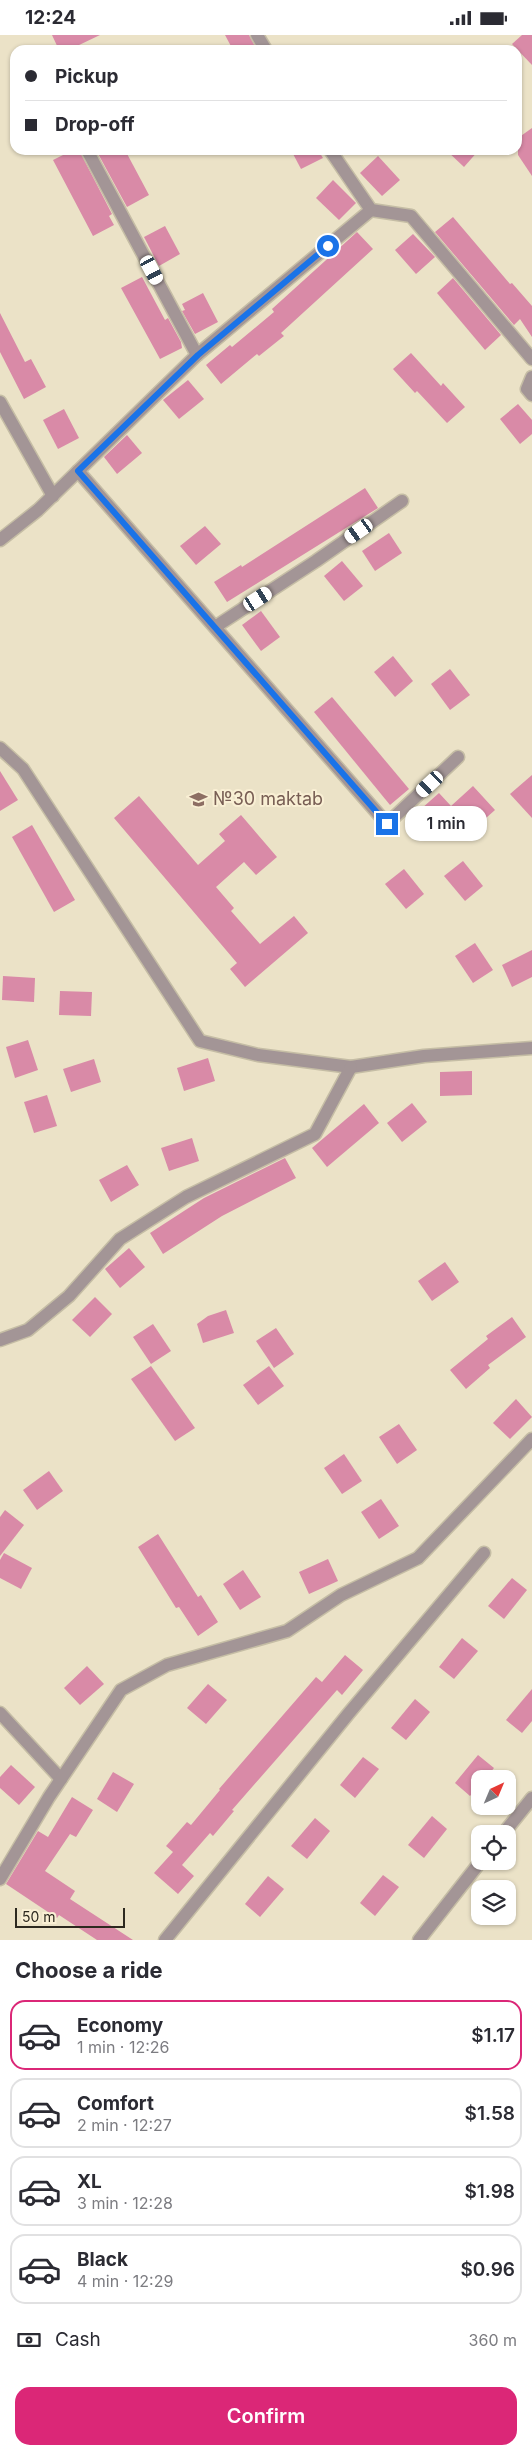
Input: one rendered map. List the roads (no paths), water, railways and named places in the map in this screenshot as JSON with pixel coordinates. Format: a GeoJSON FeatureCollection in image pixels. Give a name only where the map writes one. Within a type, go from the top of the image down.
{"type":"FeatureCollection","features":[{"type":"Feature","properties":{"kind":"street"},"geometry":{"type":"LineString","coordinates":[[90,155],[198,355]]}},
{"type":"Feature","properties":{"kind":"street"},"geometry":{"type":"LineString","coordinates":[[333,155],[371,210],[411,216],[532,359]]}},
{"type":"Feature","properties":{"kind":"street"},"geometry":{"type":"LineString","coordinates":[[0,540],[53,495],[198,355],[371,210]]}},
{"type":"Feature","properties":{"kind":"street"},"geometry":{"type":"LineString","coordinates":[[532,377],[527,389],[532,395]]}},
{"type":"Feature","properties":{"kind":"street"},"geometry":{"type":"LineString","coordinates":[[0,402],[53,495]]}},
{"type":"Feature","properties":{"kind":"street"},"geometry":{"type":"LineString","coordinates":[[78,471],[387,824],[458,757]]}},
{"type":"Feature","properties":{"kind":"street"},"geometry":{"type":"LineString","coordinates":[[215,627],[316,561],[402,501]]}},
{"type":"Feature","properties":{"kind":"street"},"geometry":{"type":"LineString","coordinates":[[0,748],[23,769],[200,1041],[258,1055],[351,1067],[424,1057],[532,1048]]}},
{"type":"Feature","properties":{"kind":"street"},"geometry":{"type":"LineString","coordinates":[[0,1340],[28,1330],[69,1296],[120,1239],[186,1197],[315,1134],[351,1067]]}},
{"type":"Feature","properties":{"kind":"street"},"geometry":{"type":"LineString","coordinates":[[0,1879],[61,1779],[121,1690],[167,1665],[286,1631],[341,1595],[418,1557],[532,1439]]}},
{"type":"Feature","properties":{"kind":"street"},"geometry":{"type":"LineString","coordinates":[[165,1940],[349,1713],[484,1553]]}},
{"type":"Feature","properties":{"kind":"street"},"geometry":{"type":"LineString","coordinates":[[0,1713],[61,1779]]}},
{"type":"Feature","properties":{"kind":"street"},"geometry":{"type":"LineString","coordinates":[[510,1825],[532,1798]]}},
{"type":"Feature","properties":{"kind":"street"},"geometry":{"type":"LineString","coordinates":[[419,1940],[474,1870]]}},
{"type":"Feature","properties":{"kind":"place","name":"№30 maktab"},"geometry":{"type":"Point","coordinates":[199,799]}}]}
